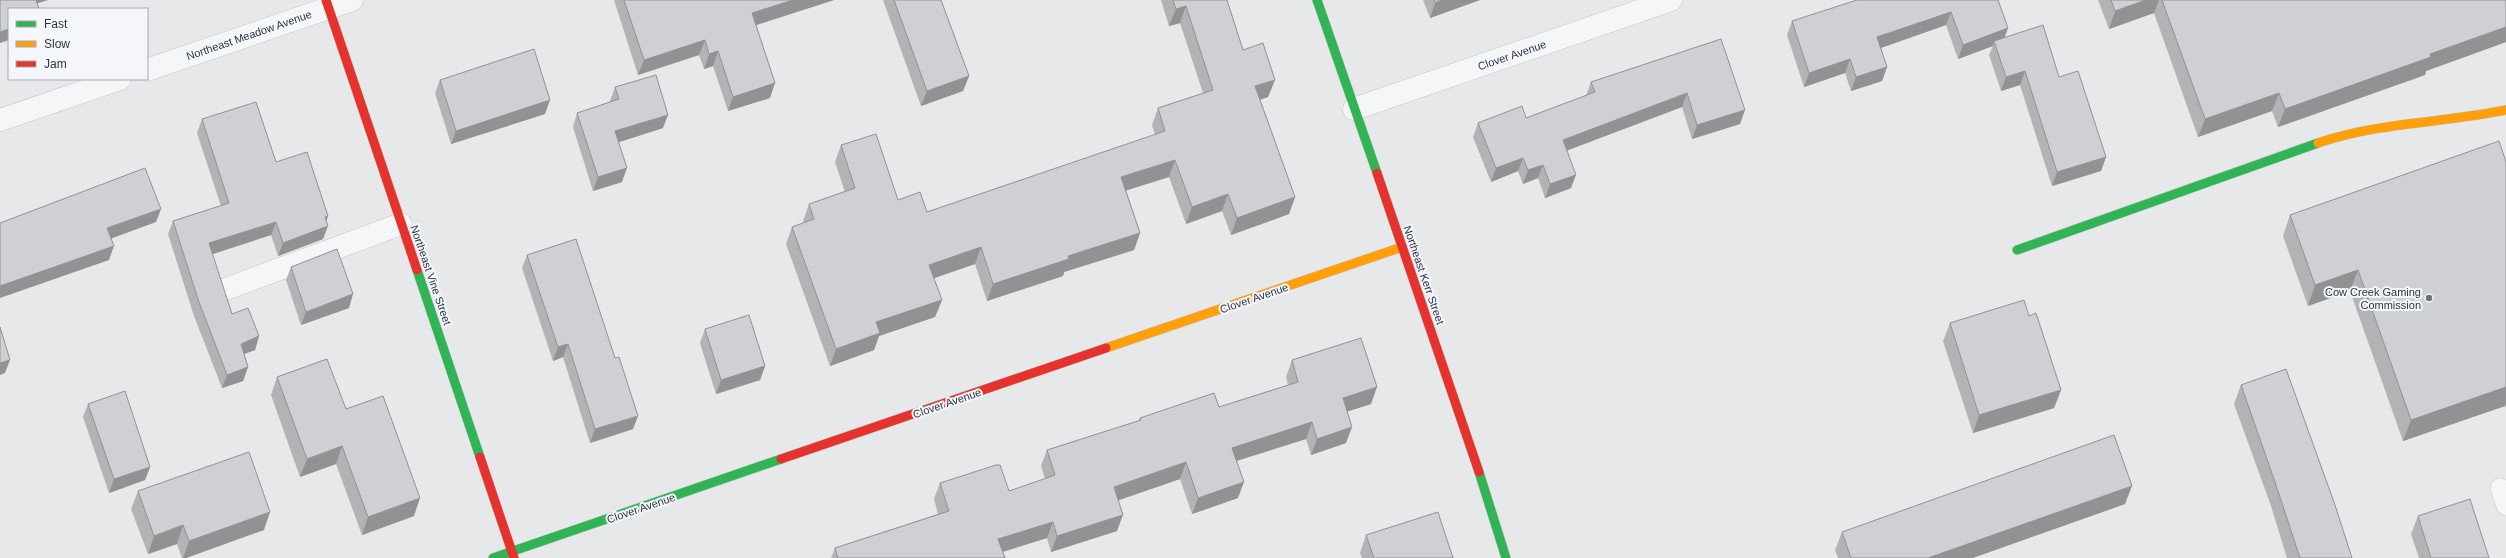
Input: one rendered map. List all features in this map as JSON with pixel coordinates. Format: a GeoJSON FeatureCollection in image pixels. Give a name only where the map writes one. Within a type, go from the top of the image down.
{"type":"FeatureCollection","features":[{"type":"Feature","properties":{"kind":"street","name":"Northeast Meadow Avenue"},"geometry":{"type":"LineString","coordinates":[[148,70],[327,4],[352,0]]}},
{"type":"Feature","properties":{"kind":"street","name":"Northeast Kerr Street"},"geometry":{"type":"LineString","coordinates":[[1316,0],[1460,414],[1506,558]]}},
{"type":"Feature","properties":{"kind":"street","name":"Clover Avenue"},"geometry":{"type":"LineString","coordinates":[[1354,109],[1671,0]]}},
{"type":"Feature","properties":{"kind":"street","name":"Northeast Vine Street"},"geometry":{"type":"LineString","coordinates":[[327,4],[513,555]]}},
{"type":"Feature","properties":{"kind":"street"},"geometry":{"type":"LineString","coordinates":[[0,120],[117,80]]}},
{"type":"Feature","properties":{"kind":"street"},"geometry":{"type":"LineString","coordinates":[[2017,250],[2341,135],[2404,124],[2478,116],[2506,110]]}},
{"type":"Feature","properties":{"kind":"street"},"geometry":{"type":"LineString","coordinates":[[226,289],[401,224]]}},
{"type":"Feature","properties":{"kind":"street","name":"Clover Avenue"},"geometry":{"type":"LineString","coordinates":[[493,558],[513,555],[1402,247]]}},
{"type":"Feature","properties":{"kind":"lane"},"geometry":{"type":"LineString","coordinates":[[2500,488],[2506,506]]}},
{"type":"Feature","properties":{"kind":"building"},"geometry":{"type":"Polygon","coordinates":[[[0,0],[36,0],[39,8],[8,8],[8,29],[0,32],[0,0]]]}},
{"type":"Feature","properties":{"kind":"building"},"geometry":{"type":"Polygon","coordinates":[[[624,0],[793,0],[752,13],[775,83],[733,97],[718,51],[709,54],[705,40],[644,60],[624,0]]]}},
{"type":"Feature","properties":{"kind":"building"},"geometry":{"type":"Polygon","coordinates":[[[894,0],[941,0],[969,76],[927,91],[894,0]]]}},
{"type":"Feature","properties":{"kind":"building"},"geometry":{"type":"Polygon","coordinates":[[[1173,0],[1227,0],[1243,50],[1263,43],[1275,80],[1255,86],[1295,197],[1237,218],[1228,194],[1192,207],[1175,160],[1121,177],[1140,233],[1068,256],[1069,259],[993,284],[981,247],[929,265],[942,300],[876,322],[880,333],[836,349],[792,227],[814,219],[809,204],[855,188],[841,145],[876,134],[898,200],[920,192],[927,212],[1165,131],[1158,108],[1213,90],[1186,6],[1176,9],[1173,0]]]}},
{"type":"Feature","properties":{"kind":"building"},"geometry":{"type":"Polygon","coordinates":[[[1434,0],[1443,0],[1435,3],[1434,0]]]}},
{"type":"Feature","properties":{"kind":"building"},"geometry":{"type":"Polygon","coordinates":[[[1857,0],[1998,0],[2008,28],[1963,45],[1951,12],[1877,37],[1887,67],[1856,77],[1850,59],[1809,73],[1792,21],[1857,0]]]}},
{"type":"Feature","properties":{"kind":"building"},"geometry":{"type":"Polygon","coordinates":[[[2111,0],[2146,0],[2115,11],[2111,0]]]}},
{"type":"Feature","properties":{"kind":"building"},"geometry":{"type":"Polygon","coordinates":[[[2162,0],[2506,0],[2506,27],[2430,54],[2431,57],[2285,109],[2279,93],[2205,119],[2162,0]]]}},
{"type":"Feature","properties":{"kind":"building"},"geometry":{"type":"Polygon","coordinates":[[[2043,25],[2059,77],[2078,71],[2106,157],[2057,172],[2025,71],[2006,77],[1994,41],[2043,25]]]}},
{"type":"Feature","properties":{"kind":"building"},"geometry":{"type":"Polygon","coordinates":[[[1721,39],[1745,110],[1697,125],[1687,93],[1563,140],[1576,175],[1550,184],[1543,165],[1528,170],[1523,158],[1496,168],[1478,123],[1522,106],[1526,118],[1595,92],[1591,82],[1721,39]]]}},
{"type":"Feature","properties":{"kind":"building"},"geometry":{"type":"Polygon","coordinates":[[[534,49],[550,100],[456,131],[440,80],[534,49]]]}},
{"type":"Feature","properties":{"kind":"building"},"geometry":{"type":"Polygon","coordinates":[[[656,75],[668,115],[615,131],[627,168],[598,177],[577,113],[619,99],[615,87],[656,75]]]}},
{"type":"Feature","properties":{"kind":"building"},"geometry":{"type":"Polygon","coordinates":[[[256,102],[276,162],[307,152],[328,216],[325,217],[328,226],[283,243],[276,222],[209,243],[232,314],[248,308],[259,336],[241,344],[248,367],[227,375],[199,302],[173,221],[229,203],[202,119],[256,102]]]}},
{"type":"Feature","properties":{"kind":"building","name":"Cow Creek Gaming Commission"},"geometry":{"type":"Polygon","coordinates":[[[2499,141],[2506,162],[2506,387],[2411,420],[2358,270],[2315,285],[2290,215],[2499,141]]]}},
{"type":"Feature","properties":{"kind":"building"},"geometry":{"type":"Polygon","coordinates":[[[145,168],[161,209],[107,228],[114,246],[0,286],[0,223],[145,168]]]}},
{"type":"Feature","properties":{"kind":"building"},"geometry":{"type":"Polygon","coordinates":[[[576,239],[615,358],[619,357],[638,416],[595,429],[568,344],[558,347],[527,255],[576,239]]]}},
{"type":"Feature","properties":{"kind":"building"},"geometry":{"type":"Polygon","coordinates":[[[337,249],[353,294],[306,312],[291,267],[337,249]]]}},
{"type":"Feature","properties":{"kind":"building"},"geometry":{"type":"Polygon","coordinates":[[[2024,300],[2029,316],[2036,313],[2061,390],[1979,415],[1950,323],[2024,300]]]}},
{"type":"Feature","properties":{"kind":"building"},"geometry":{"type":"Polygon","coordinates":[[[749,315],[765,366],[721,380],[705,329],[749,315]]]}},
{"type":"Feature","properties":{"kind":"building"},"geometry":{"type":"Polygon","coordinates":[[[0,327],[10,360],[0,363],[0,327]]]}},
{"type":"Feature","properties":{"kind":"building"},"geometry":{"type":"Polygon","coordinates":[[[1361,338],[1377,387],[1343,398],[1352,427],[1317,439],[1312,422],[1232,448],[1244,482],[1198,498],[1186,462],[1114,487],[1123,515],[1057,536],[1053,522],[998,539],[1005,558],[838,558],[835,548],[949,511],[940,483],[1000,465],[1009,491],[1055,475],[1047,450],[1141,420],[1140,418],[1214,393],[1219,407],[1298,382],[1292,360],[1361,338]]]}},
{"type":"Feature","properties":{"kind":"building"},"geometry":{"type":"Polygon","coordinates":[[[327,359],[346,409],[383,396],[420,498],[368,517],[342,446],[307,459],[277,377],[327,359]]]}},
{"type":"Feature","properties":{"kind":"building"},"geometry":{"type":"Polygon","coordinates":[[[2286,369],[2335,505],[2352,558],[2300,558],[2241,385],[2286,369]]]}},
{"type":"Feature","properties":{"kind":"building"},"geometry":{"type":"Polygon","coordinates":[[[125,391],[150,467],[114,479],[88,404],[125,391]]]}},
{"type":"Feature","properties":{"kind":"building"},"geometry":{"type":"Polygon","coordinates":[[[2114,435],[2132,486],[1928,558],[1851,558],[1842,532],[2114,435]]]}},
{"type":"Feature","properties":{"kind":"building"},"geometry":{"type":"Polygon","coordinates":[[[249,452],[270,512],[189,541],[183,525],[154,536],[138,491],[249,452]]]}},
{"type":"Feature","properties":{"kind":"building"},"geometry":{"type":"Polygon","coordinates":[[[2470,499],[2489,558],[2431,558],[2418,516],[2470,499]]]}},
{"type":"Feature","properties":{"kind":"building"},"geometry":{"type":"Polygon","coordinates":[[[1438,512],[1453,558],[1374,558],[1366,535],[1438,512]]]}},
{"type":"Feature","properties":{"kind":"traffic: fast"},"geometry":{"type":"LineString","coordinates":[[1317,0],[1377,173]]}},
{"type":"Feature","properties":{"kind":"traffic: fast"},"geometry":{"type":"LineString","coordinates":[[2017,250],[2318,143]]}},
{"type":"Feature","properties":{"kind":"traffic: fast"},"geometry":{"type":"LineString","coordinates":[[417,270],[480,457]]}},
{"type":"Feature","properties":{"kind":"traffic: fast"},"geometry":{"type":"LineString","coordinates":[[493,558],[781,459]]}},
{"type":"Feature","properties":{"kind":"traffic: fast"},"geometry":{"type":"LineString","coordinates":[[1479,472],[1506,558]]}},
{"type":"Feature","properties":{"kind":"traffic: slow"},"geometry":{"type":"LineString","coordinates":[[2318,143],[2364,131],[2506,110]]}},
{"type":"Feature","properties":{"kind":"traffic: slow"},"geometry":{"type":"LineString","coordinates":[[1106,348],[1402,247]]}},
{"type":"Feature","properties":{"kind":"traffic: jam"},"geometry":{"type":"LineString","coordinates":[[326,0],[417,270]]}},
{"type":"Feature","properties":{"kind":"traffic: jam"},"geometry":{"type":"LineString","coordinates":[[1377,173],[1479,472]]}},
{"type":"Feature","properties":{"kind":"traffic: jam"},"geometry":{"type":"LineString","coordinates":[[781,459],[1106,348]]}},
{"type":"Feature","properties":{"kind":"traffic: jam"},"geometry":{"type":"LineString","coordinates":[[480,457],[514,558]]}},
{"type":"Feature","properties":{"kind":"place","name":"Cow Creek Gaming Commission"},"geometry":{"type":"Point","coordinates":[2429,298]}}]}
